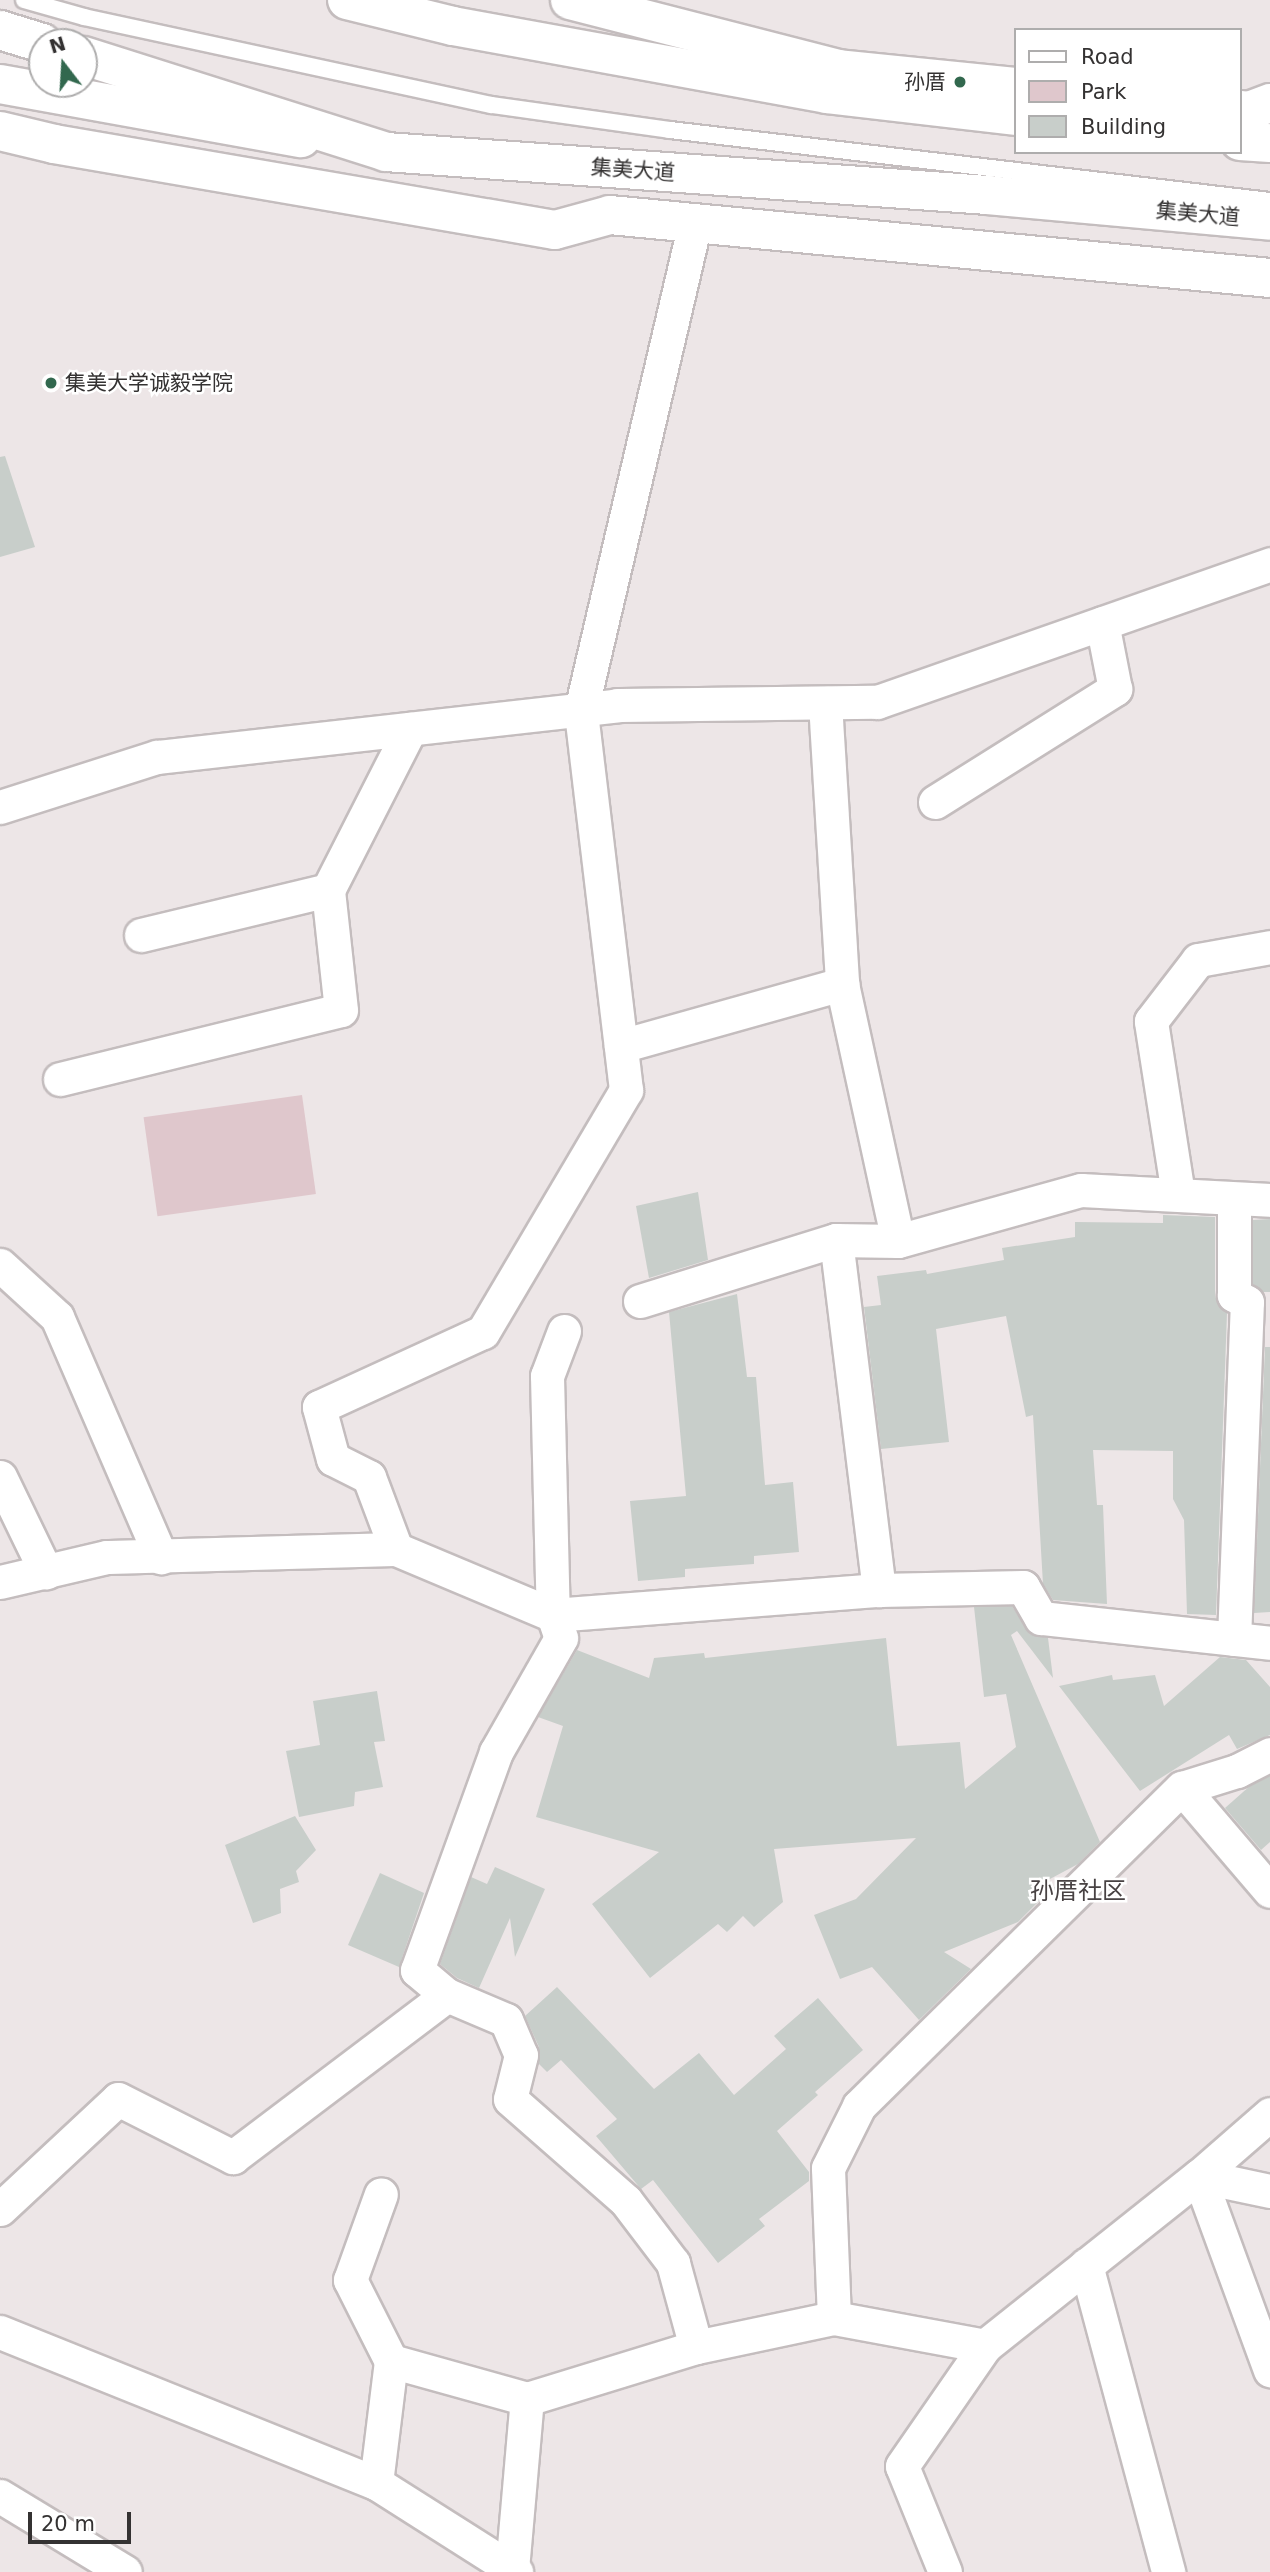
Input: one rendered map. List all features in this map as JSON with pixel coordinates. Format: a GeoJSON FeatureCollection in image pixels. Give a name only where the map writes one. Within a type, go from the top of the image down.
{"type":"FeatureCollection","features":[{"type":"Feature","properties":{"kind":"main road"},"geometry":{"type":"LineString","coordinates":[[348,0],[453,26],[827,94],[1014,116]]}},
{"type":"Feature","properties":{"kind":"main road"},"geometry":{"type":"LineString","coordinates":[[388,0],[453,26]]}},
{"type":"Feature","properties":{"kind":"main road"},"geometry":{"type":"LineString","coordinates":[[570,0],[838,69],[1014,87]]}},
{"type":"Feature","properties":{"kind":"main road"},"geometry":{"type":"LineString","coordinates":[[98,60],[386,152]]}},
{"type":"Feature","properties":{"kind":"main road","name":"集美大道"},"geometry":{"type":"LineString","coordinates":[[0,84],[386,152],[987,195],[1270,221]]}},
{"type":"Feature","properties":{"kind":"main road"},"geometry":{"type":"LineString","coordinates":[[1255,134],[1249,111],[1270,103]]}},
{"type":"Feature","properties":{"kind":"main road"},"geometry":{"type":"LineString","coordinates":[[0,131],[54,144],[555,230],[610,215],[1270,278]]}},
{"type":"Feature","properties":{"kind":"street"},"geometry":{"type":"LineString","coordinates":[[396,1549],[369,1477],[333,1459],[319,1407],[483,1332],[626,1090],[581,710],[695,223]]}},
{"type":"Feature","properties":{"kind":"street"},"geometry":{"type":"LineString","coordinates":[[0,807],[157,757],[617,705],[877,702],[1270,564]]}},
{"type":"Feature","properties":{"kind":"street"},"geometry":{"type":"LineString","coordinates":[[935,802],[1115,689],[1102,622]]}},
{"type":"Feature","properties":{"kind":"street"},"geometry":{"type":"LineString","coordinates":[[825,703],[842,984],[898,1241]]}},
{"type":"Feature","properties":{"kind":"street"},"geometry":{"type":"LineString","coordinates":[[60,1079],[341,1010],[328,890],[410,729]]}},
{"type":"Feature","properties":{"kind":"street"},"geometry":{"type":"LineString","coordinates":[[141,935],[328,890]]}},
{"type":"Feature","properties":{"kind":"street"},"geometry":{"type":"LineString","coordinates":[[1178,1194],[1151,1021],[1198,960],[1270,947]]}},
{"type":"Feature","properties":{"kind":"street"},"geometry":{"type":"LineString","coordinates":[[621,1046],[842,984]]}},
{"type":"Feature","properties":{"kind":"street"},"geometry":{"type":"LineString","coordinates":[[640,1301],[836,1240],[898,1241],[1081,1190],[1270,1200]]}},
{"type":"Feature","properties":{"kind":"street"},"geometry":{"type":"LineString","coordinates":[[1234,1199],[1234,1295],[1247,1302],[1234,1639]]}},
{"type":"Feature","properties":{"kind":"street"},"geometry":{"type":"LineString","coordinates":[[836,1240],[879,1590]]}},
{"type":"Feature","properties":{"kind":"street"},"geometry":{"type":"LineString","coordinates":[[0,1265],[57,1317],[161,1557]]}},
{"type":"Feature","properties":{"kind":"street"},"geometry":{"type":"LineString","coordinates":[[564,1331],[547,1376],[553,1615],[561,1638],[496,1752],[417,1970],[447,1995],[506,2020],[521,2054],[510,2099],[626,2201],[673,2263],[696,2347]]}},
{"type":"Feature","properties":{"kind":"street"},"geometry":{"type":"LineString","coordinates":[[0,1477],[46,1572]]}},
{"type":"Feature","properties":{"kind":"street"},"geometry":{"type":"LineString","coordinates":[[0,1582],[107,1557],[396,1549],[553,1615],[879,1590],[1023,1587],[1041,1618],[1270,1643]]}},
{"type":"Feature","properties":{"kind":"street"},"geometry":{"type":"LineString","coordinates":[[834,2318],[828,2168],[859,2106],[1182,1788],[1237,1771],[1270,1754]]}},
{"type":"Feature","properties":{"kind":"street"},"geometry":{"type":"LineString","coordinates":[[1182,1788],[1270,1891]]}},
{"type":"Feature","properties":{"kind":"street"},"geometry":{"type":"LineString","coordinates":[[0,2209],[118,2099],[233,2157],[447,1995]]}},
{"type":"Feature","properties":{"kind":"street"},"geometry":{"type":"LineString","coordinates":[[945,2572],[902,2466],[985,2346],[1199,2176],[1270,2114]]}},
{"type":"Feature","properties":{"kind":"street"},"geometry":{"type":"LineString","coordinates":[[1199,2176],[1270,2191]]}},
{"type":"Feature","properties":{"kind":"street"},"geometry":{"type":"LineString","coordinates":[[1199,2176],[1270,2370]]}},
{"type":"Feature","properties":{"kind":"street"},"geometry":{"type":"LineString","coordinates":[[376,2483],[391,2361],[350,2280],[381,2194]]}},
{"type":"Feature","properties":{"kind":"street"},"geometry":{"type":"LineString","coordinates":[[1086,2265],[1168,2572]]}},
{"type":"Feature","properties":{"kind":"street"},"geometry":{"type":"LineString","coordinates":[[391,2361],[527,2399],[696,2347],[834,2318],[985,2346]]}},
{"type":"Feature","properties":{"kind":"street"},"geometry":{"type":"LineString","coordinates":[[0,2332],[376,2483],[514,2571],[527,2399]]}},
{"type":"Feature","properties":{"kind":"street"},"geometry":{"type":"LineString","coordinates":[[0,2496],[125,2572]]}},
{"type":"Feature","properties":{"kind":"lane"},"geometry":{"type":"LineString","coordinates":[[18,26],[84,18],[492,105],[670,130],[1270,201]]}},
{"type":"Feature","properties":{"kind":"green space"},"geometry":{"type":"Polygon","coordinates":[[[302,1095],[316,1194],[157,1216],[144,1117],[302,1095]]]}},
{"type":"Feature","properties":{"kind":"building"},"geometry":{"type":"Polygon","coordinates":[[[5,456],[35,547],[0,557],[0,457],[5,456]]]}},
{"type":"Feature","properties":{"kind":"building"},"geometry":{"type":"Polygon","coordinates":[[[698,1192],[708,1260],[649,1278],[636,1206],[698,1192]]]}},
{"type":"Feature","properties":{"kind":"building"},"geometry":{"type":"Polygon","coordinates":[[[1163,1215],[1215,1217],[1215,1295],[1218,1305],[1227,1313],[1216,1615],[1187,1614],[1184,1520],[1173,1499],[1173,1451],[1093,1450],[1097,1505],[1103,1505],[1107,1604],[1053,1600],[1043,1584],[1033,1415],[1026,1417],[1006,1316],[936,1329],[949,1442],[881,1449],[864,1307],[881,1305],[877,1276],[926,1270],[927,1274],[1004,1260],[1002,1248],[1075,1237],[1075,1222],[1163,1223],[1163,1215]]]}},
{"type":"Feature","properties":{"kind":"building"},"geometry":{"type":"Polygon","coordinates":[[[1270,1219],[1270,1292],[1263,1292],[1253,1284],[1253,1220],[1270,1219]]]}},
{"type":"Feature","properties":{"kind":"building"},"geometry":{"type":"Polygon","coordinates":[[[737,1294],[747,1377],[756,1377],[765,1485],[793,1482],[799,1552],[754,1556],[754,1564],[685,1569],[685,1577],[638,1581],[630,1501],[686,1496],[669,1312],[737,1294]]]}},
{"type":"Feature","properties":{"kind":"building"},"geometry":{"type":"Polygon","coordinates":[[[1265,1347],[1270,1347],[1270,1612],[1254,1613],[1265,1347]]]}},
{"type":"Feature","properties":{"kind":"building"},"geometry":{"type":"Polygon","coordinates":[[[1012,1606],[1030,1634],[1048,1638],[1053,1678],[1017,1631],[1011,1635],[1100,1842],[1078,1864],[1035,1887],[1040,1900],[1018,1922],[944,1952],[971,1969],[919,2020],[872,1967],[840,1979],[814,1915],[856,1899],[916,1838],[774,1849],[783,1902],[754,1927],[743,1916],[727,1932],[718,1924],[650,1978],[592,1904],[659,1852],[536,1817],[563,1726],[538,1717],[577,1650],[649,1678],[654,1658],[704,1653],[705,1658],[886,1638],[897,1746],[960,1742],[965,1789],[1016,1747],[1006,1694],[984,1697],[974,1607],[1012,1606]]]}},
{"type":"Feature","properties":{"kind":"building"},"geometry":{"type":"Polygon","coordinates":[[[1220,1657],[1246,1660],[1270,1687],[1270,1735],[1237,1749],[1229,1735],[1140,1791],[1059,1686],[1112,1675],[1113,1680],[1155,1675],[1164,1706],[1220,1657]]]}},
{"type":"Feature","properties":{"kind":"building"},"geometry":{"type":"Polygon","coordinates":[[[377,1691],[385,1741],[374,1742],[383,1787],[355,1792],[354,1806],[299,1817],[286,1751],[320,1745],[313,1701],[377,1691]]]}},
{"type":"Feature","properties":{"kind":"building"},"geometry":{"type":"Polygon","coordinates":[[[1270,1776],[1270,1842],[1261,1850],[1225,1808],[1251,1785],[1270,1776]]]}},
{"type":"Feature","properties":{"kind":"building"},"geometry":{"type":"Polygon","coordinates":[[[295,1816],[316,1850],[296,1871],[299,1882],[280,1889],[281,1913],[253,1923],[225,1845],[295,1816]]]}},
{"type":"Feature","properties":{"kind":"building"},"geometry":{"type":"Polygon","coordinates":[[[495,1867],[545,1889],[515,1957],[510,1918],[479,1988],[457,1978],[440,1964],[471,1877],[487,1884],[495,1867]]]}},
{"type":"Feature","properties":{"kind":"building"},"geometry":{"type":"Polygon","coordinates":[[[380,1873],[424,1893],[399,1967],[348,1945],[380,1873]]]}},
{"type":"Feature","properties":{"kind":"building"},"geometry":{"type":"Polygon","coordinates":[[[557,1987],[654,2089],[699,2053],[734,2095],[786,2049],[774,2036],[818,1998],[863,2050],[815,2092],[818,2095],[777,2131],[809,2172],[809,2181],[759,2219],[765,2226],[718,2263],[653,2180],[641,2189],[596,2136],[617,2119],[561,2060],[547,2072],[539,2064],[539,2047],[525,2016],[557,1987]]]}},
{"type":"Feature","properties":{"kind":"place","name":"孙厝"},"geometry":{"type":"Point","coordinates":[960,82]}},
{"type":"Feature","properties":{"kind":"place","name":"集美大学诚毅学院"},"geometry":{"type":"Point","coordinates":[51,383]}},
{"type":"Feature","properties":{"kind":"district","name":"孙厝社区"},"geometry":{"type":"Point","coordinates":[1078,1892]}}]}
